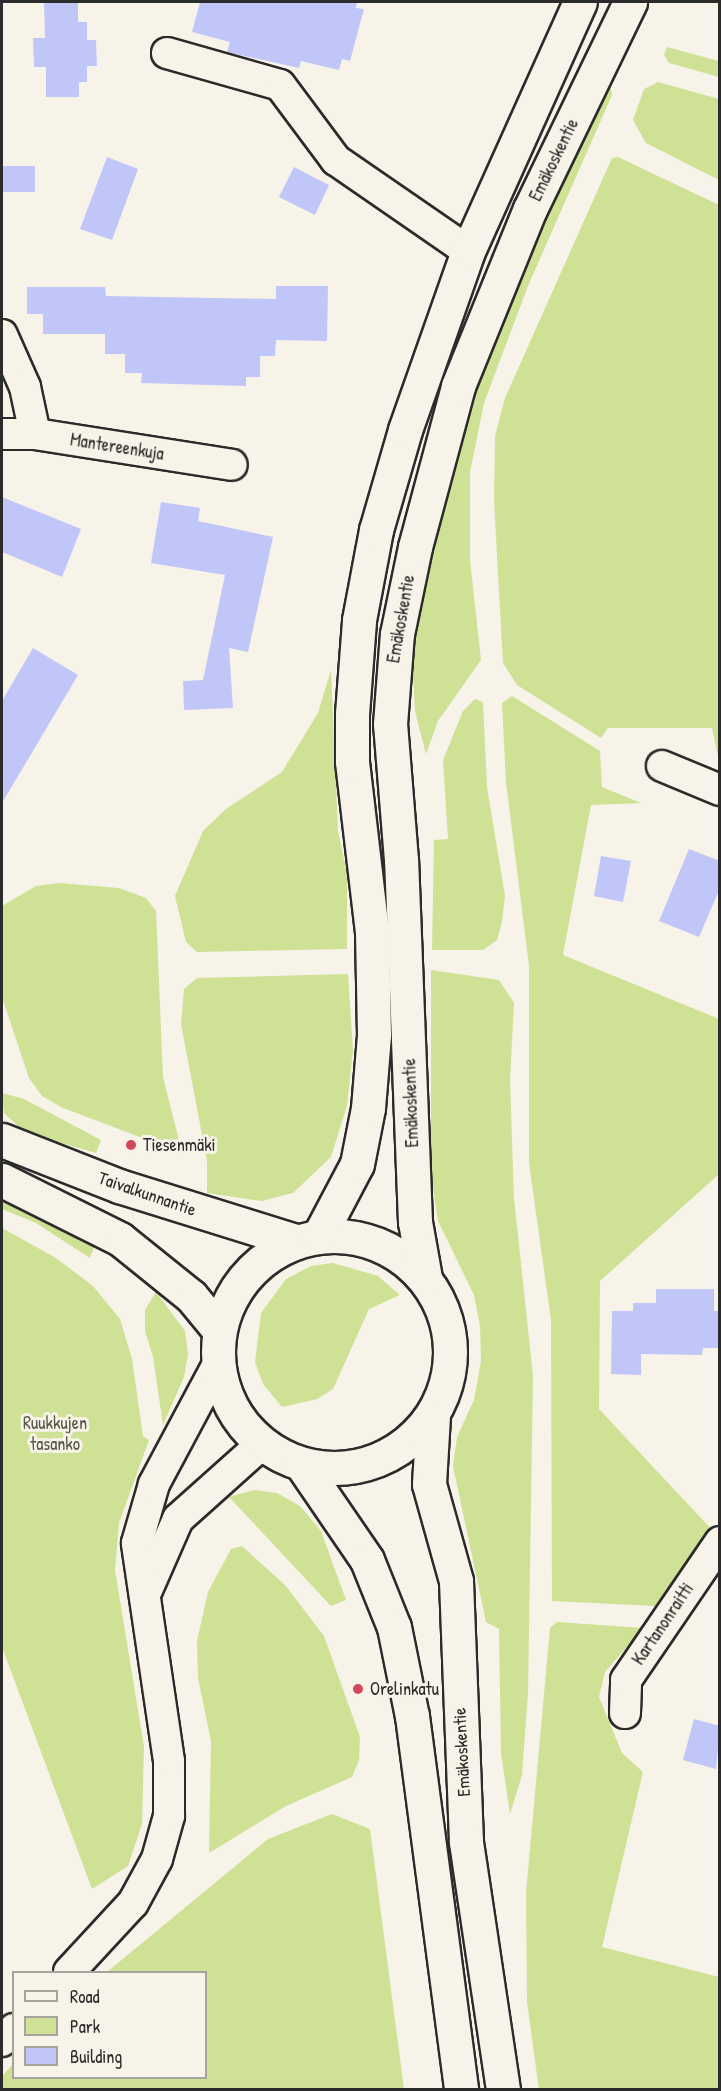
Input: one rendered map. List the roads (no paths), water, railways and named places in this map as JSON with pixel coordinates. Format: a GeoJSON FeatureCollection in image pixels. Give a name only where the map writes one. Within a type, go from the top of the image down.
{"type":"FeatureCollection","features":[{"type":"Feature","properties":{"kind":"main road","name":"Emäkoskentie"},"geometry":{"type":"LineString","coordinates":[[308,1239],[357,1164],[368,1108],[374,1035],[369,887],[352,761],[359,620],[394,466],[468,251],[580,2]]}},
{"type":"Feature","properties":{"kind":"main road","name":"Emäkoskentie"},"geometry":{"type":"LineString","coordinates":[[424,1278],[415,1222],[401,872],[390,724],[397,634],[458,386],[531,209],[630,2]]}},
{"type":"Feature","properties":{"kind":"main road","name":"Taivalkunnantie"},"geometry":{"type":"LineString","coordinates":[[2,1140],[119,1186],[308,1239],[377,1243],[403,1258],[424,1278]]}},
{"type":"Feature","properties":{"kind":"main road"},"geometry":{"type":"LineString","coordinates":[[2,1180],[26,1188],[120,1239],[191,1296],[219,1330]]}},
{"type":"Feature","properties":{"kind":"main road"},"geometry":{"type":"LineString","coordinates":[[308,1239],[252,1270],[231,1298],[219,1330],[218,1364],[232,1409],[262,1444],[302,1465],[339,1470],[375,1462],[408,1444],[433,1416],[446,1389],[451,1360],[450,1331],[440,1302],[424,1278]]}},
{"type":"Feature","properties":{"kind":"main road","name":"Emäkoskentie"},"geometry":{"type":"LineString","coordinates":[[433,1416],[429,1484],[456,1581],[466,1842],[502,2090]]}},
{"type":"Feature","properties":{"kind":"main road"},"geometry":{"type":"LineString","coordinates":[[302,1465],[367,1560],[394,1627],[412,1716],[461,2090]]}},
{"type":"Feature","properties":{"kind":"street"},"geometry":{"type":"LineString","coordinates":[[167,53],[280,85],[336,160],[468,251]]}},
{"type":"Feature","properties":{"kind":"street"},"geometry":{"type":"LineString","coordinates":[[2,335],[25,387],[35,434]]}},
{"type":"Feature","properties":{"kind":"street","name":"Mantereenkuja"},"geometry":{"type":"LineString","coordinates":[[2,434],[35,434],[232,465]]}},
{"type":"Feature","properties":{"kind":"street"},"geometry":{"type":"LineString","coordinates":[[662,766],[720,789]]}},
{"type":"Feature","properties":{"kind":"street"},"geometry":{"type":"LineString","coordinates":[[70,1971],[133,1904],[157,1859],[168,1816],[168,1761],[147,1590],[138,1543],[142,1516],[154,1484],[218,1364]]}},
{"type":"Feature","properties":{"kind":"street"},"geometry":{"type":"LineString","coordinates":[[147,1590],[178,1519],[262,1444]]}},
{"type":"Feature","properties":{"kind":"street","name":"Kartanonraitti"},"geometry":{"type":"LineString","coordinates":[[625,1713],[626,1680],[720,1542]]}},
{"type":"Feature","properties":{"kind":"place","name":"Tiesenmäki"},"geometry":{"type":"Point","coordinates":[131,1145]}},
{"type":"Feature","properties":{"kind":"place","name":"Orelinkatu"},"geometry":{"type":"Point","coordinates":[358,1689]}},
{"type":"Feature","properties":{"kind":"park label","name":"Ruukkujen tasanko"},"geometry":{"type":"Point","coordinates":[55,1434]}}]}
